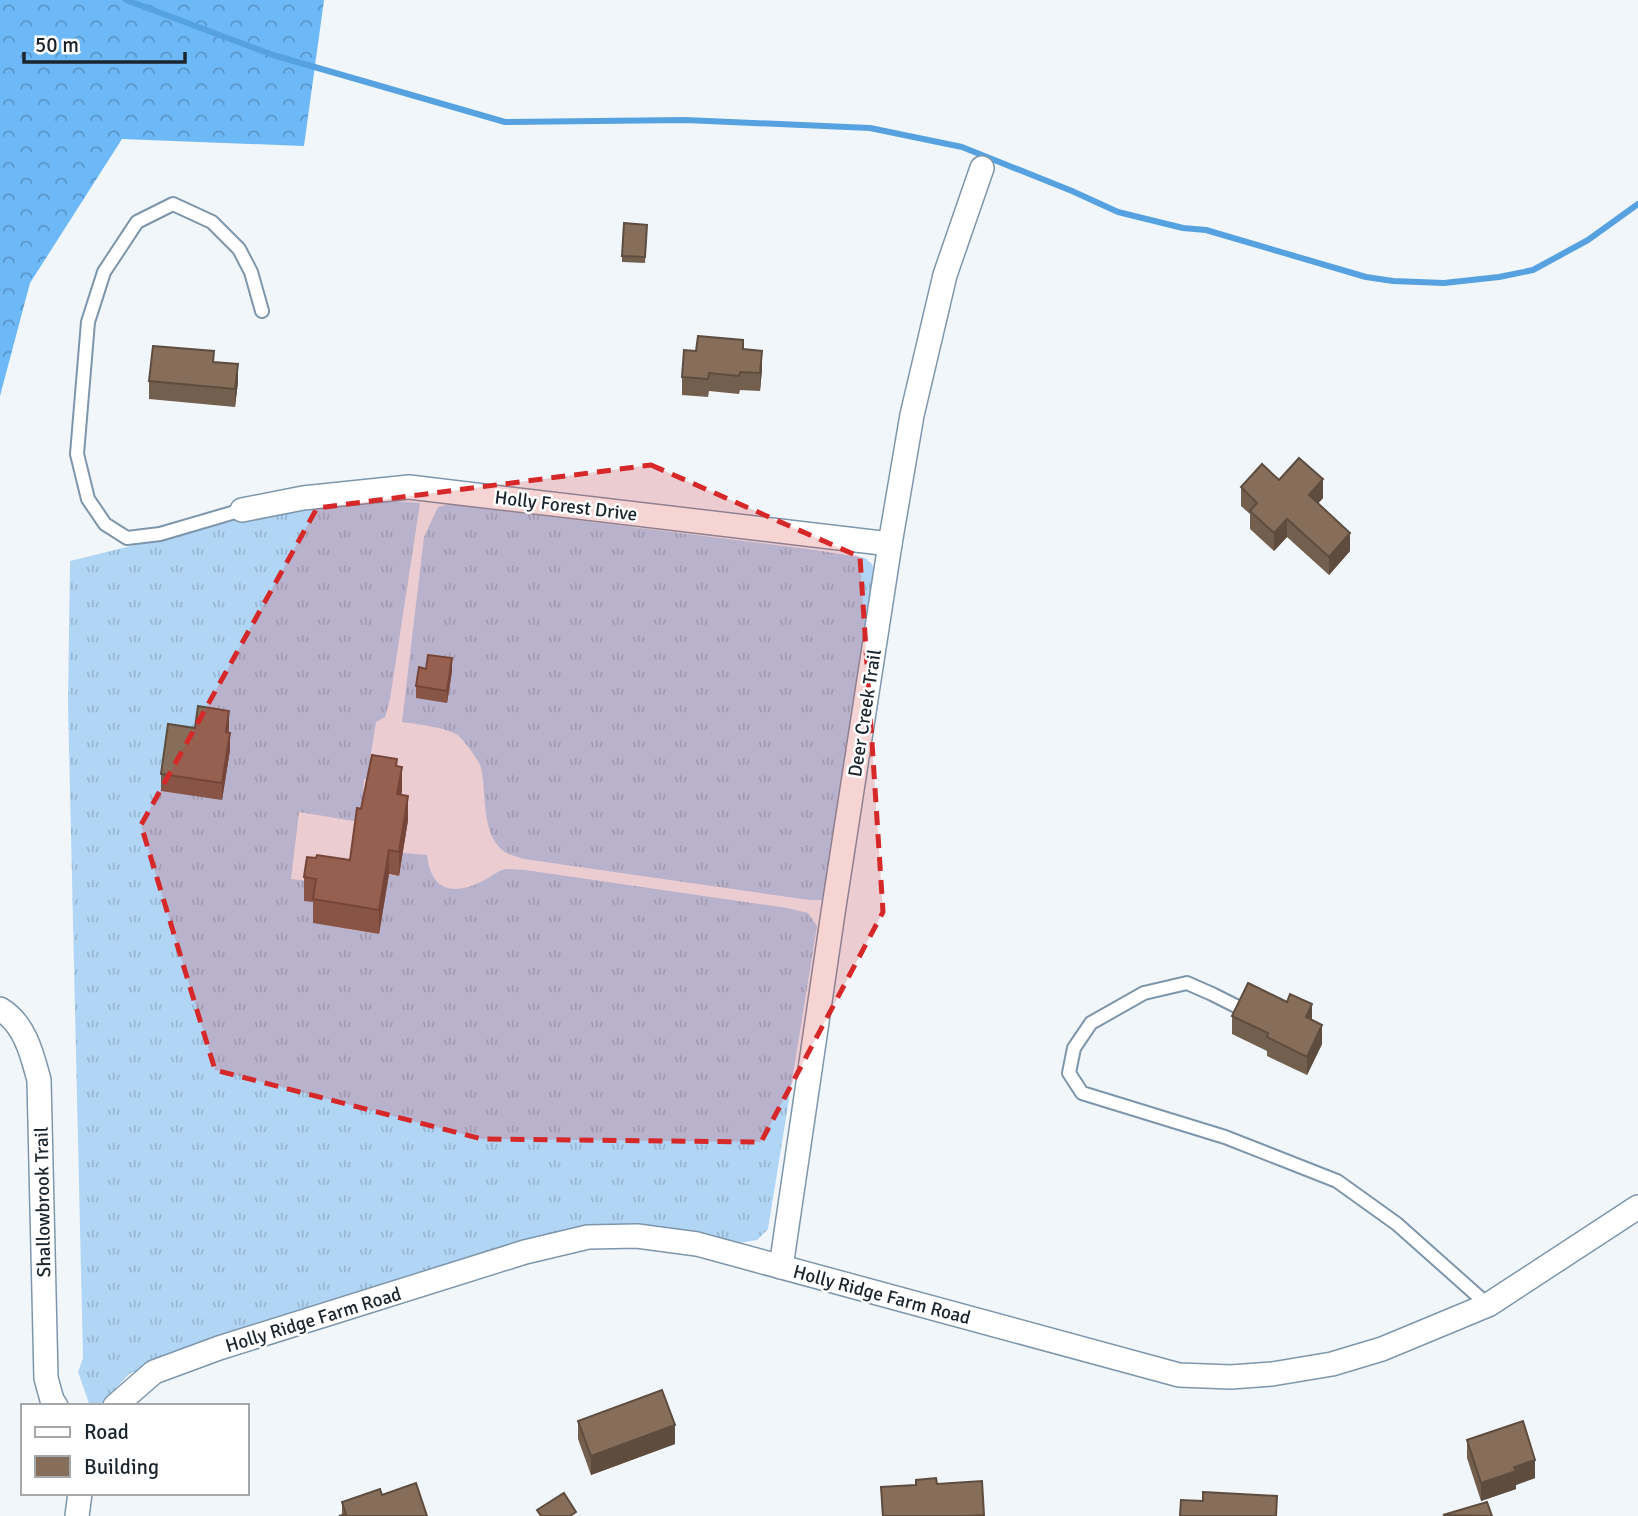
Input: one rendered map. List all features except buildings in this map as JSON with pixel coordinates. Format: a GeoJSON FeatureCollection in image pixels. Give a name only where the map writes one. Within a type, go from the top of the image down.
{"type":"FeatureCollection","features":[{"type":"Feature","properties":{"kind":"street","name":"Deer Creek Trail"},"geometry":{"type":"LineString","coordinates":[[781,1266],[831,926],[912,415],[945,275],[982,168]]}},
{"type":"Feature","properties":{"kind":"street","name":"Holly Forest Drive"},"geometry":{"type":"LineString","coordinates":[[242,510],[303,498],[409,487],[890,544]]}},
{"type":"Feature","properties":{"kind":"street","name":"Shallowbrook Trail"},"geometry":{"type":"LineString","coordinates":[[0,1009],[20,1028],[31,1049],[39,1080],[46,1378],[55,1404]]}},
{"type":"Feature","properties":{"kind":"street","name":"Holly Ridge Farm Road"},"geometry":{"type":"LineString","coordinates":[[116,1404],[154,1371],[525,1252],[588,1237],[637,1236],[697,1244],[1179,1375],[1231,1377],[1272,1374],[1332,1364],[1382,1349],[1488,1304],[1638,1207]]}},
{"type":"Feature","properties":{"kind":"street"},"geometry":{"type":"LineString","coordinates":[[77,1516],[80,1495]]}},
{"type":"Feature","properties":{"kind":"lane"},"geometry":{"type":"LineString","coordinates":[[242,510],[160,534],[127,538],[105,524],[88,499],[77,454],[88,322],[104,272],[137,222],[173,204],[212,222],[239,249],[251,272],[262,311]]}},
{"type":"Feature","properties":{"kind":"lane"},"geometry":{"type":"LineString","coordinates":[[1236,1006],[1187,983],[1144,993],[1091,1023],[1074,1048],[1069,1073],[1082,1093],[1225,1137],[1337,1181],[1397,1224],[1488,1304]]}},
{"type":"Feature","properties":{"kind":"highlighted area"},"geometry":{"type":"Polygon","coordinates":[[[651,465],[860,557],[883,912],[761,1142],[482,1139],[215,1070],[141,825],[317,508],[651,465]]]}},
{"type":"Feature","properties":{"kind":"green space"},"geometry":{"type":"Polygon","coordinates":[[[0,0],[324,0],[304,146],[122,139],[30,283],[0,396],[0,0]]]}},
{"type":"Feature","properties":{"kind":"green space"},"geometry":{"type":"Polygon","coordinates":[[[353,498],[420,503],[390,699],[385,717],[376,722],[370,759],[377,764],[375,780],[364,779],[363,792],[372,793],[354,821],[299,812],[291,879],[307,881],[316,903],[347,924],[347,929],[379,934],[386,892],[383,874],[399,876],[403,853],[427,855],[433,876],[445,887],[453,889],[472,886],[502,870],[511,869],[808,913],[817,926],[768,1229],[757,1240],[738,1243],[670,1228],[609,1225],[550,1234],[176,1354],[129,1374],[101,1404],[89,1404],[78,1372],[83,1358],[68,704],[70,561],[249,517],[353,498]]]}},
{"type":"Feature","properties":{"kind":"green space"},"geometry":{"type":"Polygon","coordinates":[[[449,504],[815,550],[865,558],[872,564],[875,574],[823,900],[524,859],[508,854],[499,847],[493,838],[486,815],[481,768],[465,743],[449,731],[402,722],[424,537],[438,507],[449,504]]]}},
{"type":"Feature","properties":{"kind":"waterway"},"geometry":{"type":"LineString","coordinates":[[126,0],[273,55],[505,122],[685,120],[870,128],[962,147],[1118,212],[1183,228],[1206,230],[1366,277],[1393,281],[1444,283],[1533,270],[1588,240],[1638,204]]}}]}
